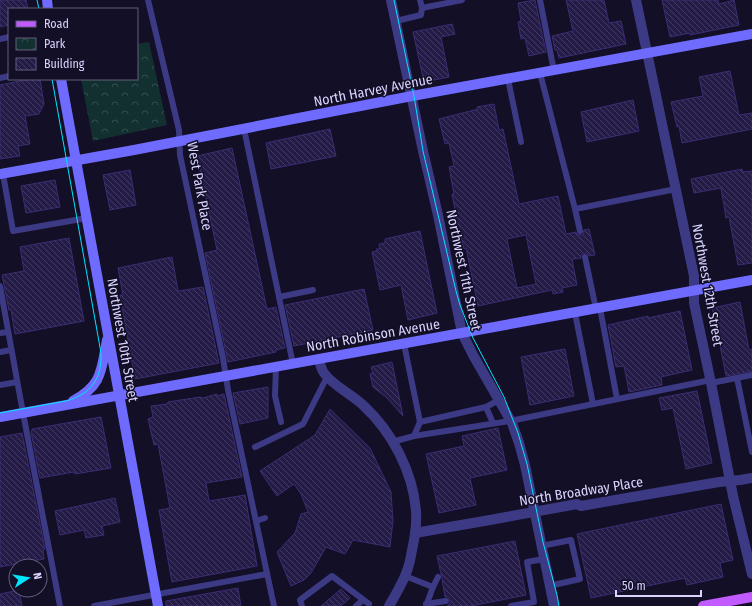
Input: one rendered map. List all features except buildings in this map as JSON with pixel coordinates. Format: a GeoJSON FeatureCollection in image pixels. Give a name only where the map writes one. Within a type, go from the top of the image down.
{"type":"FeatureCollection","features":[{"type":"Feature","properties":{"kind":"main road"},"geometry":{"type":"LineString","coordinates":[[703,606],[752,597]]}},
{"type":"Feature","properties":{"kind":"street","name":"Northwest 11th Street"},"geometry":{"type":"LineString","coordinates":[[391,0],[462,333],[510,421],[519,443],[554,606]]}},
{"type":"Feature","properties":{"kind":"street","name":"Northwest 12th Street"},"geometry":{"type":"LineString","coordinates":[[636,0],[694,276],[694,303],[730,481],[752,574]]}},
{"type":"Feature","properties":{"kind":"street","name":"North Harvey Avenue"},"geometry":{"type":"LineString","coordinates":[[1,174],[412,96],[752,34]]}},
{"type":"Feature","properties":{"kind":"street","name":"Northwest 10th Street"},"geometry":{"type":"LineString","coordinates":[[61,80],[158,606]]}},
{"type":"Feature","properties":{"kind":"street","name":"North Robinson Avenue"},"geometry":{"type":"LineString","coordinates":[[0,417],[752,280]]}},
{"type":"Feature","properties":{"kind":"street"},"geometry":{"type":"LineString","coordinates":[[66,405],[83,396],[96,383],[101,368],[108,334]]}},
{"type":"Feature","properties":{"kind":"street"},"geometry":{"type":"LineString","coordinates":[[319,359],[323,372],[327,377],[362,404],[380,424],[404,464],[410,480],[416,511],[415,533],[405,576],[389,606]]}},
{"type":"Feature","properties":{"kind":"street","name":"North Broadway Place"},"geometry":{"type":"LineString","coordinates":[[415,533],[577,504],[580,506],[719,482],[752,478]]}},
{"type":"Feature","properties":{"kind":"lane","name":"West Park Place"},"geometry":{"type":"LineString","coordinates":[[148,0],[179,130],[180,155],[274,606]]}},
{"type":"Feature","properties":{"kind":"lane"},"geometry":{"type":"LineString","coordinates":[[396,21],[422,15],[420,0]]}},
{"type":"Feature","properties":{"kind":"lane"},"geometry":{"type":"LineString","coordinates":[[422,8],[462,0]]}},
{"type":"Feature","properties":{"kind":"lane"},"geometry":{"type":"LineString","coordinates":[[540,0],[554,71]]}},
{"type":"Feature","properties":{"kind":"lane"},"geometry":{"type":"LineString","coordinates":[[540,73],[580,231]]}},
{"type":"Feature","properties":{"kind":"lane"},"geometry":{"type":"LineString","coordinates":[[508,79],[521,142]]}},
{"type":"Feature","properties":{"kind":"lane"},"geometry":{"type":"LineString","coordinates":[[244,128],[293,364]]}},
{"type":"Feature","properties":{"kind":"lane"},"geometry":{"type":"LineString","coordinates":[[1,174],[13,231],[87,218]]}},
{"type":"Feature","properties":{"kind":"lane"},"geometry":{"type":"LineString","coordinates":[[575,209],[676,189]]}},
{"type":"Feature","properties":{"kind":"lane"},"geometry":{"type":"LineString","coordinates":[[585,257],[598,308],[617,399]]}},
{"type":"Feature","properties":{"kind":"lane"},"geometry":{"type":"LineString","coordinates":[[0,286],[60,606]]}},
{"type":"Feature","properties":{"kind":"lane"},"geometry":{"type":"LineString","coordinates":[[279,297],[313,290]]}},
{"type":"Feature","properties":{"kind":"lane"},"geometry":{"type":"LineString","coordinates":[[575,313],[593,404]]}},
{"type":"Feature","properties":{"kind":"lane"},"geometry":{"type":"LineString","coordinates":[[0,333],[8,332]]}},
{"type":"Feature","properties":{"kind":"lane"},"geometry":{"type":"LineString","coordinates":[[404,344],[420,422],[414,436]]}},
{"type":"Feature","properties":{"kind":"lane"},"geometry":{"type":"LineString","coordinates":[[0,352],[12,350]]}},
{"type":"Feature","properties":{"kind":"lane"},"geometry":{"type":"LineString","coordinates":[[276,367],[275,396],[281,422]]}},
{"type":"Feature","properties":{"kind":"lane"},"geometry":{"type":"LineString","coordinates":[[392,442],[414,436],[510,421],[617,399],[752,375]]}},
{"type":"Feature","properties":{"kind":"lane"},"geometry":{"type":"LineString","coordinates":[[255,447],[303,424],[327,377]]}},
{"type":"Feature","properties":{"kind":"lane"},"geometry":{"type":"LineString","coordinates":[[736,378],[752,452]]}},
{"type":"Feature","properties":{"kind":"lane"},"geometry":{"type":"LineString","coordinates":[[0,385],[17,382]]}},
{"type":"Feature","properties":{"kind":"lane"},"geometry":{"type":"LineString","coordinates":[[420,422],[486,407],[499,400]]}},
{"type":"Feature","properties":{"kind":"lane"},"geometry":{"type":"LineString","coordinates":[[486,407],[493,423]]}},
{"type":"Feature","properties":{"kind":"lane"},"geometry":{"type":"LineString","coordinates":[[256,521],[266,518]]}},
{"type":"Feature","properties":{"kind":"lane"},"geometry":{"type":"LineString","coordinates":[[541,546],[571,540],[580,579],[549,586]]}},
{"type":"Feature","properties":{"kind":"lane"},"geometry":{"type":"LineString","coordinates":[[511,606],[534,602],[527,562],[544,559]]}},
{"type":"Feature","properties":{"kind":"lane"},"geometry":{"type":"LineString","coordinates":[[94,606],[267,574]]}},
{"type":"Feature","properties":{"kind":"lane"},"geometry":{"type":"LineString","coordinates":[[302,606],[300,600],[332,576],[369,604]]}},
{"type":"Feature","properties":{"kind":"lane"},"geometry":{"type":"LineString","coordinates":[[405,576],[433,587]]}},
{"type":"Feature","properties":{"kind":"lane"},"geometry":{"type":"LineString","coordinates":[[426,605],[438,577]]}},
{"type":"Feature","properties":{"kind":"lane"},"geometry":{"type":"LineString","coordinates":[[524,586],[531,585]]}},
{"type":"Feature","properties":{"kind":"lane"},"geometry":{"type":"LineString","coordinates":[[356,606],[363,600]]}},
{"type":"Feature","properties":{"kind":"lane"},"geometry":{"type":"LineString","coordinates":[[426,605],[446,601]]}},
{"type":"Feature","properties":{"kind":"green space"},"geometry":{"type":"Polygon","coordinates":[[[149,42],[167,125],[93,141],[81,80],[138,80],[138,44],[149,42]]]}},
{"type":"Feature","properties":{"kind":"tram line"},"geometry":{"type":"LineString","coordinates":[[37,0],[39,8]]}},
{"type":"Feature","properties":{"kind":"tram line"},"geometry":{"type":"LineString","coordinates":[[394,0],[414,96],[423,151],[456,291],[473,338],[504,397],[518,433],[527,464],[543,542],[559,606]]}},
{"type":"Feature","properties":{"kind":"tram line"},"geometry":{"type":"LineString","coordinates":[[0,413],[75,398],[88,390],[93,384],[97,378],[101,362],[101,353],[52,80]]}}]}
